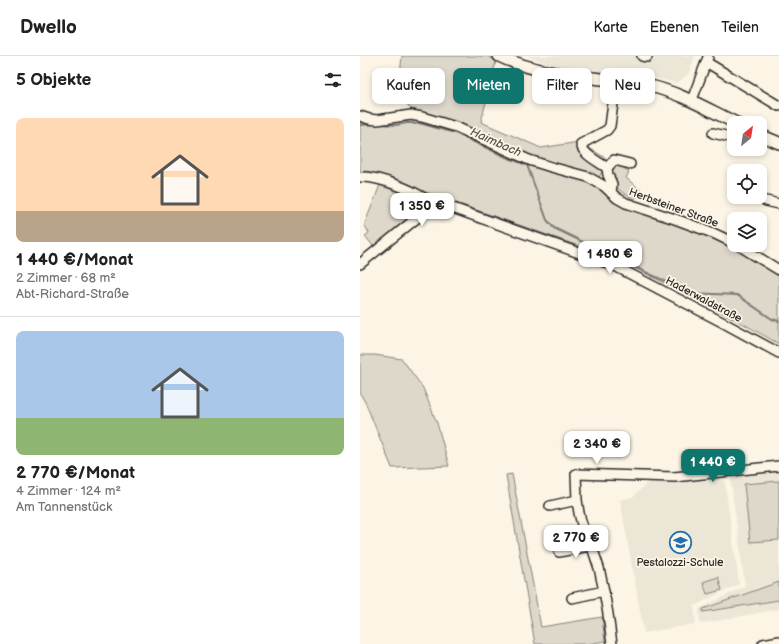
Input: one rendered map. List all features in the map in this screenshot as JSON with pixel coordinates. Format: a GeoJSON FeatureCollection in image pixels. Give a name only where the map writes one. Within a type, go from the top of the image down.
{"type":"FeatureCollection","features":[{"type":"Feature","properties":{"kind":"main road"},"geometry":{"type":"LineString","coordinates":[[499,56],[541,71],[600,79]]}},
{"type":"Feature","properties":{"kind":"main road"},"geometry":{"type":"LineString","coordinates":[[655,88],[692,100],[727,118]]}},
{"type":"Feature","properties":{"kind":"main road"},"geometry":{"type":"LineString","coordinates":[[767,138],[779,142]]}},
{"type":"Feature","properties":{"kind":"street"},"geometry":{"type":"LineString","coordinates":[[642,56],[647,56]]}},
{"type":"Feature","properties":{"kind":"street"},"geometry":{"type":"LineString","coordinates":[[692,100],[707,59],[779,106]]}},
{"type":"Feature","properties":{"kind":"street"},"geometry":{"type":"LineString","coordinates":[[611,193],[612,184],[607,168],[587,154],[582,149],[581,144],[607,130],[610,126],[613,104]]}},
{"type":"Feature","properties":{"kind":"street","name":"Herbsteiner Straße"},"geometry":{"type":"LineString","coordinates":[[360,116],[373,120],[411,115],[456,127],[529,160],[588,177],[604,186],[617,198],[626,203],[675,219],[727,240]]}},
{"type":"Feature","properties":{"kind":"street"},"geometry":{"type":"LineString","coordinates":[[713,132],[727,136]]}},
{"type":"Feature","properties":{"kind":"street"},"geometry":{"type":"LineString","coordinates":[[607,168],[614,160],[630,164]]}},
{"type":"Feature","properties":{"kind":"street"},"geometry":{"type":"LineString","coordinates":[[360,177],[379,179],[412,192],[425,199],[433,206],[360,264]]}},
{"type":"Feature","properties":{"kind":"street"},"geometry":{"type":"LineString","coordinates":[[767,200],[779,204]]}},
{"type":"Feature","properties":{"kind":"street","name":"Haderwaldstraße"},"geometry":{"type":"LineString","coordinates":[[433,206],[447,206],[614,265],[779,353]]}},
{"type":"Feature","properties":{"kind":"street"},"geometry":{"type":"LineString","coordinates":[[749,252],[779,270]]}},
{"type":"Feature","properties":{"kind":"street"},"geometry":{"type":"LineString","coordinates":[[612,644],[604,591],[593,550],[589,546],[579,513],[576,474],[674,477],[779,466]]}},
{"type":"Feature","properties":{"kind":"street"},"geometry":{"type":"LineString","coordinates":[[550,506],[577,500]]}},
{"type":"Feature","properties":{"kind":"street"},"geometry":{"type":"LineString","coordinates":[[559,552],[589,546]]}},
{"type":"Feature","properties":{"kind":"street"},"geometry":{"type":"LineString","coordinates":[[572,598],[604,591]]}},
{"type":"Feature","properties":{"kind":"street"},"geometry":{"type":"LineString","coordinates":[[763,644],[779,641]]}},
{"type":"Feature","properties":{"kind":"shaded area"},"geometry":{"type":"Polygon","coordinates":[[[402,56],[487,56],[496,61],[494,68],[453,68],[453,104],[485,104],[481,122],[541,148],[579,142],[609,160],[598,179],[577,169],[540,160],[432,115],[411,109],[407,104],[445,104],[445,68],[401,68],[402,56]]]}},
{"type":"Feature","properties":{"kind":"shaded area"},"geometry":{"type":"Polygon","coordinates":[[[527,56],[695,56],[688,74],[677,83],[655,78],[655,68],[600,68],[600,71],[592,70],[592,68],[555,66],[527,56]]]}},
{"type":"Feature","properties":{"kind":"shaded area"},"geometry":{"type":"Polygon","coordinates":[[[414,117],[457,128],[592,180],[627,201],[727,242],[727,252],[748,252],[779,268],[779,344],[740,322],[631,266],[367,171],[360,172],[360,119],[414,117]]]}},
{"type":"Feature","properties":{"kind":"shaded area"},"geometry":{"type":"Polygon","coordinates":[[[614,166],[621,166],[629,172],[626,178],[642,191],[636,198],[634,199],[624,194],[615,185],[609,171],[614,166]]]}},
{"type":"Feature","properties":{"kind":"shaded area"},"geometry":{"type":"Polygon","coordinates":[[[380,185],[419,201],[420,204],[419,208],[414,213],[374,247],[365,236],[369,233],[365,223],[380,185]]]}},
{"type":"Feature","properties":{"kind":"shaded area"},"geometry":{"type":"Polygon","coordinates":[[[360,355],[375,355],[402,359],[423,388],[437,423],[449,466],[392,468],[366,404],[360,393],[360,355]]]}},
{"type":"Feature","properties":{"kind":"shaded area"},"geometry":{"type":"Polygon","coordinates":[[[779,468],[779,609],[700,624],[699,609],[745,586],[730,475],[779,468]]]}},
{"type":"Feature","properties":{"kind":"shaded area"},"geometry":{"type":"Polygon","coordinates":[[[512,474],[541,627],[602,617],[605,641],[587,644],[535,644],[506,475],[512,474]]]}},
{"type":"Feature","properties":{"kind":"shaded area","name":"Pestalozzi-Schule"},"geometry":{"type":"Polygon","coordinates":[[[724,476],[739,584],[694,606],[696,624],[644,633],[620,500],[633,497],[649,481],[724,476]]]}},
{"type":"Feature","properties":{"kind":"shaded area"},"geometry":{"type":"Polygon","coordinates":[[[779,481],[779,540],[750,542],[744,484],[779,481]]]}},
{"type":"Feature","properties":{"kind":"shaded area"},"geometry":{"type":"Polygon","coordinates":[[[718,577],[722,590],[707,594],[703,582],[718,577]]]}},
{"type":"Feature","properties":{"kind":"shaded area"},"geometry":{"type":"Polygon","coordinates":[[[779,582],[779,600],[703,612],[703,609],[779,582]]]}},
{"type":"Feature","properties":{"kind":"waterway","name":"Haimbach"},"geometry":{"type":"LineString","coordinates":[[379,124],[396,125],[419,123],[455,133],[506,157],[527,165],[547,220],[554,228],[691,293],[737,295],[772,319],[779,321]]}},
{"type":"Feature","properties":{"kind":"waterway","name":"Haimbach"},"geometry":{"type":"LineString","coordinates":[[360,125],[373,124]]}},
{"type":"Feature","properties":{"kind":"place","name":"Pestalozzi-Schule"},"geometry":{"type":"Point","coordinates":[680,542]}}]}
